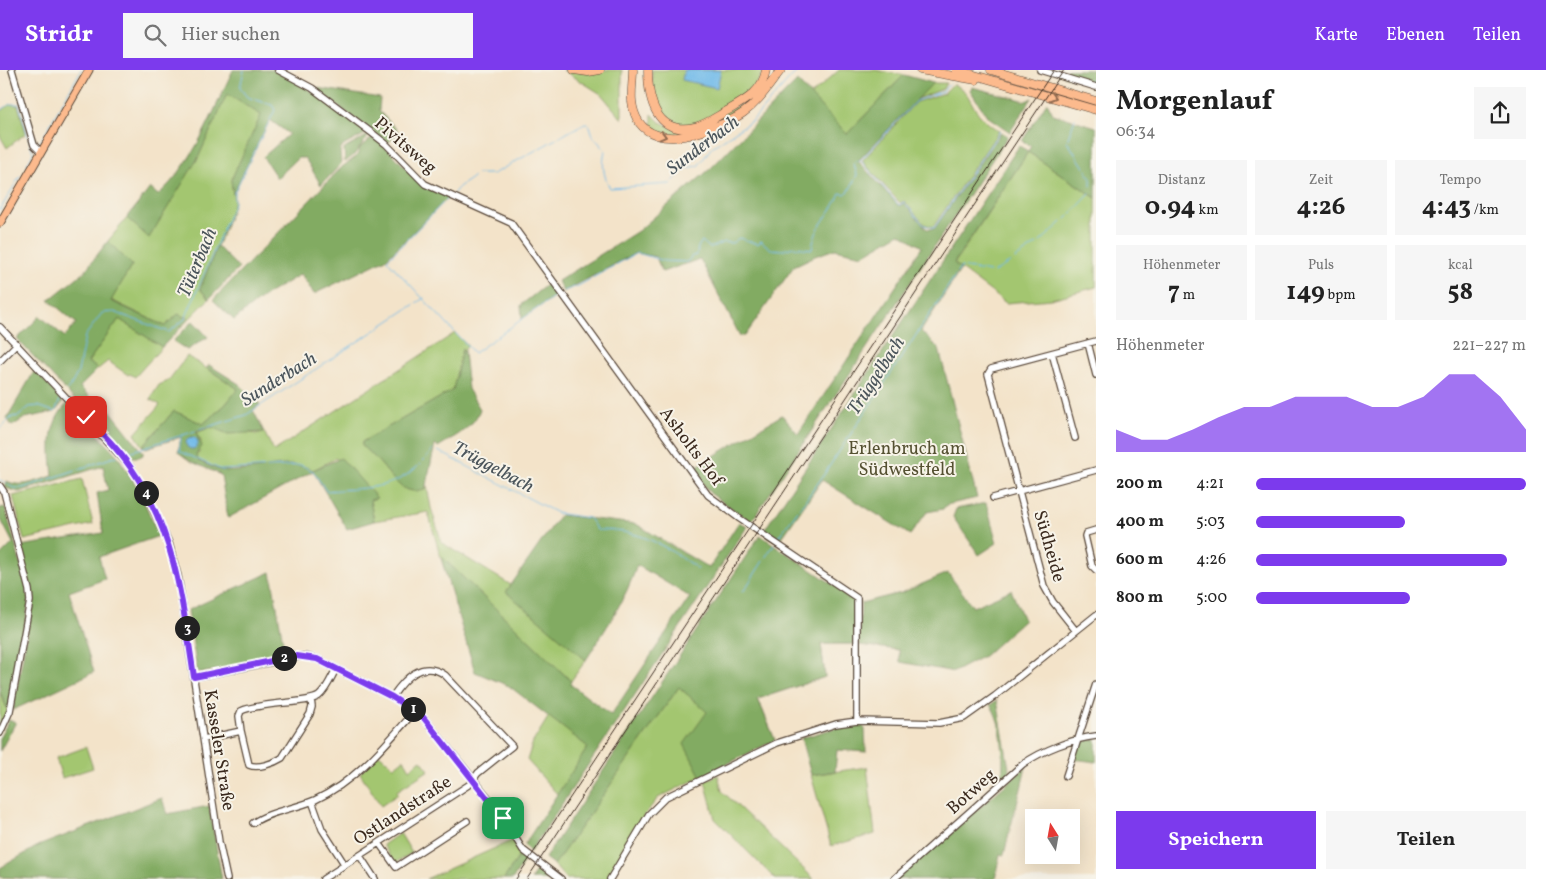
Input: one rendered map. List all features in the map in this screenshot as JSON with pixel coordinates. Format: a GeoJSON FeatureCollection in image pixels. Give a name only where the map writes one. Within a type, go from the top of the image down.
{"type":"FeatureCollection","features":[{"type":"Feature","properties":{"kind":"highway"},"geometry":{"type":"LineString","coordinates":[[574,70],[588,72],[600,70]]}},
{"type":"Feature","properties":{"kind":"highway"},"geometry":{"type":"LineString","coordinates":[[633,70],[632,102],[638,119],[652,133],[663,138],[682,138],[716,127],[743,113],[766,90],[781,70]]}},
{"type":"Feature","properties":{"kind":"highway"},"geometry":{"type":"LineString","coordinates":[[648,70],[650,102],[656,114],[674,126],[693,127],[707,122],[752,96],[763,83],[766,70]]}},
{"type":"Feature","properties":{"kind":"highway"},"geometry":{"type":"LineString","coordinates":[[920,70],[1011,84]]}},
{"type":"Feature","properties":{"kind":"highway"},"geometry":{"type":"LineString","coordinates":[[957,70],[1096,110]]}},
{"type":"Feature","properties":{"kind":"highway"},"geometry":{"type":"LineString","coordinates":[[991,70],[1015,76]]}},
{"type":"Feature","properties":{"kind":"highway"},"geometry":{"type":"LineString","coordinates":[[998,70],[1096,101]]}},
{"type":"Feature","properties":{"kind":"main road"},"geometry":{"type":"LineString","coordinates":[[0,223],[89,70]]}},
{"type":"Feature","properties":{"kind":"street"},"geometry":{"type":"LineString","coordinates":[[12,70],[34,145],[41,152]]}},
{"type":"Feature","properties":{"kind":"street","name":"Pivitsweg"},"geometry":{"type":"LineString","coordinates":[[278,70],[312,88],[372,133],[386,144],[425,184],[508,220],[552,281]]}},
{"type":"Feature","properties":{"kind":"street"},"geometry":{"type":"LineString","coordinates":[[1040,70],[1094,87]]}},
{"type":"Feature","properties":{"kind":"street","name":"Asholts Hof"},"geometry":{"type":"LineString","coordinates":[[552,281],[708,495],[775,543],[858,598],[856,644],[858,721]]}},
{"type":"Feature","properties":{"kind":"street","name":"Kasseler Straße"},"geometry":{"type":"LineString","coordinates":[[0,327],[125,460],[143,488],[172,553],[178,576],[227,879]]}},
{"type":"Feature","properties":{"kind":"street"},"geometry":{"type":"LineString","coordinates":[[1075,438],[1052,353],[1096,341]]}},
{"type":"Feature","properties":{"kind":"street"},"geometry":{"type":"LineString","coordinates":[[1088,343],[1096,375]]}},
{"type":"Feature","properties":{"kind":"street"},"geometry":{"type":"LineString","coordinates":[[0,359],[17,344]]}},
{"type":"Feature","properties":{"kind":"street","name":"Südheide"},"geometry":{"type":"LineString","coordinates":[[1052,353],[991,369],[988,372],[1044,586],[1053,602],[1076,631]]}},
{"type":"Feature","properties":{"kind":"street"},"geometry":{"type":"LineString","coordinates":[[1019,491],[1096,470]]}},
{"type":"Feature","properties":{"kind":"street"},"geometry":{"type":"LineString","coordinates":[[0,486],[4,492],[29,590],[30,601],[10,711],[0,733]]}},
{"type":"Feature","properties":{"kind":"street","name":"Südheide"},"geometry":{"type":"LineString","coordinates":[[993,498],[1019,491]]}},
{"type":"Feature","properties":{"kind":"street"},"geometry":{"type":"LineString","coordinates":[[1096,530],[1086,533],[1084,536],[1092,566],[1096,570]]}},
{"type":"Feature","properties":{"kind":"street"},"geometry":{"type":"LineString","coordinates":[[610,879],[649,814],[666,797],[784,740],[836,724],[858,721],[939,723],[964,718],[995,696],[1096,615]]}},
{"type":"Feature","properties":{"kind":"street"},"geometry":{"type":"LineString","coordinates":[[194,677],[303,656],[317,659],[392,697],[415,711],[432,726],[503,818],[523,850],[561,879]]}},
{"type":"Feature","properties":{"kind":"street"},"geometry":{"type":"LineString","coordinates":[[311,699],[312,708],[310,714],[279,760],[255,767],[249,765],[239,716],[244,709],[311,699],[325,690],[336,669]]}},
{"type":"Feature","properties":{"kind":"street","name":"Ostlandstraße"},"geometry":{"type":"LineString","coordinates":[[323,879],[470,784],[512,746],[445,675],[437,671],[415,672],[404,679],[392,697]]}},
{"type":"Feature","properties":{"kind":"street"},"geometry":{"type":"LineString","coordinates":[[1066,776],[1076,740],[1096,684]]}},
{"type":"Feature","properties":{"kind":"street"},"geometry":{"type":"LineString","coordinates":[[253,823],[312,801],[355,775],[415,711]]}},
{"type":"Feature","properties":{"kind":"street"},"geometry":{"type":"LineString","coordinates":[[204,739],[242,731]]}},
{"type":"Feature","properties":{"kind":"street","name":"Botweg"},"geometry":{"type":"LineString","coordinates":[[894,879],[1024,764],[1043,753],[1076,740],[1096,736]]}},
{"type":"Feature","properties":{"kind":"street","name":"Ostlandstraße"},"geometry":{"type":"LineString","coordinates":[[312,801],[322,829],[345,865]]}},
{"type":"Feature","properties":{"kind":"street"},"geometry":{"type":"LineString","coordinates":[[379,843],[396,867],[467,821]]}},
{"type":"Feature","properties":{"kind":"street"},"geometry":{"type":"LineString","coordinates":[[360,856],[375,879]]}},
{"type":"Feature","properties":{"kind":"green space"},"geometry":{"type":"Polygon","coordinates":[[[233,70],[274,70],[303,85],[367,133],[343,146],[340,151],[341,164],[321,185],[305,158],[298,158],[277,178],[263,157],[289,134],[270,120],[233,194],[231,180],[261,115],[227,94],[198,158],[149,238],[127,218],[150,188],[158,195],[182,168],[202,136],[233,70]]]}},
{"type":"Feature","properties":{"kind":"green space"},"geometry":{"type":"Polygon","coordinates":[[[563,70],[598,73],[606,70],[622,70],[622,119],[601,94],[563,70]]]}},
{"type":"Feature","properties":{"kind":"green space"},"geometry":{"type":"Polygon","coordinates":[[[652,70],[763,70],[752,89],[741,97],[705,119],[685,125],[675,124],[661,112],[656,102],[652,70]]]}},
{"type":"Feature","properties":{"kind":"green space"},"geometry":{"type":"Polygon","coordinates":[[[839,70],[874,70],[904,75],[847,134],[810,96],[839,70]]]}},
{"type":"Feature","properties":{"kind":"green space"},"geometry":{"type":"Polygon","coordinates":[[[1067,70],[1096,70],[1096,85],[1064,76],[1067,70]]]}},
{"type":"Feature","properties":{"kind":"green space"},"geometry":{"type":"Polygon","coordinates":[[[904,75],[933,83],[858,161],[899,206],[904,203],[927,229],[934,229],[1001,132],[1008,136],[751,522],[710,493],[692,469],[782,415],[798,434],[922,247],[900,233],[863,255],[835,249],[794,266],[745,336],[740,336],[700,259],[662,272],[656,257],[636,253],[563,292],[558,281],[638,231],[710,169],[797,81],[847,134],[904,75]]]}},
{"type":"Feature","properties":{"kind":"green space"},"geometry":{"type":"Polygon","coordinates":[[[933,83],[946,83],[943,89],[915,100],[933,83]]]}},
{"type":"Feature","properties":{"kind":"green space"},"geometry":{"type":"Polygon","coordinates":[[[953,84],[965,92],[981,116],[999,131],[933,227],[924,224],[904,201],[900,203],[862,161],[916,102],[944,93],[953,84]]]}},
{"type":"Feature","properties":{"kind":"green space"},"geometry":{"type":"Polygon","coordinates":[[[972,87],[1026,101],[1032,98],[1010,132],[987,116],[970,90],[972,87]]]}},
{"type":"Feature","properties":{"kind":"green space"},"geometry":{"type":"Polygon","coordinates":[[[318,88],[380,98],[379,111],[399,132],[388,143],[316,90],[318,88]]]}},
{"type":"Feature","properties":{"kind":"green space"},"geometry":{"type":"Polygon","coordinates":[[[227,93],[262,115],[231,180],[234,200],[231,212],[200,289],[209,299],[189,319],[187,316],[165,326],[111,300],[132,265],[108,241],[127,218],[149,237],[198,158],[227,93]]]}},
{"type":"Feature","properties":{"kind":"green space"},"geometry":{"type":"Polygon","coordinates":[[[750,101],[746,107],[728,118],[682,134],[671,135],[652,128],[652,114],[660,122],[678,130],[750,101]]]}},
{"type":"Feature","properties":{"kind":"green space","name":"Erlenbruch am Südwestfeld"},"geometry":{"type":"Polygon","coordinates":[[[1047,102],[1053,114],[1096,127],[1096,198],[1028,152],[954,263],[961,269],[921,331],[939,349],[977,498],[946,505],[943,509],[927,512],[910,535],[822,480],[779,542],[763,532],[1019,146],[1028,151],[1031,146],[1022,141],[1047,102]]]}},
{"type":"Feature","properties":{"kind":"green space"},"geometry":{"type":"Polygon","coordinates":[[[10,104],[18,105],[26,133],[7,148],[0,136],[0,112],[10,104]]]}},
{"type":"Feature","properties":{"kind":"green space"},"geometry":{"type":"Polygon","coordinates":[[[370,134],[354,155],[345,162],[344,149],[370,134]]]}},
{"type":"Feature","properties":{"kind":"green space"},"geometry":{"type":"Polygon","coordinates":[[[373,137],[385,146],[423,186],[449,197],[386,259],[314,294],[301,274],[264,296],[234,320],[213,300],[342,167],[357,156],[360,148],[373,137]]]}},
{"type":"Feature","properties":{"kind":"green space"},"geometry":{"type":"Polygon","coordinates":[[[1028,152],[1096,198],[1096,287],[1051,299],[1006,303],[954,264],[1028,152]]]}},
{"type":"Feature","properties":{"kind":"green space"},"geometry":{"type":"Polygon","coordinates":[[[108,241],[132,265],[111,301],[165,326],[178,314],[189,319],[162,347],[119,319],[88,362],[98,369],[80,387],[97,405],[87,413],[17,339],[40,316],[65,337],[76,323],[49,300],[84,272],[108,241]]]}},
{"type":"Feature","properties":{"kind":"green space"},"geometry":{"type":"Polygon","coordinates":[[[217,246],[239,268],[209,299],[200,289],[217,246]]]}},
{"type":"Feature","properties":{"kind":"green space"},"geometry":{"type":"Polygon","coordinates":[[[550,282],[559,293],[522,319],[521,305],[550,282]]]}},
{"type":"Feature","properties":{"kind":"green space"},"geometry":{"type":"Polygon","coordinates":[[[119,319],[162,347],[135,377],[130,374],[128,375],[108,361],[98,369],[88,362],[119,319]]]}},
{"type":"Feature","properties":{"kind":"green space"},"geometry":{"type":"Polygon","coordinates":[[[193,321],[208,337],[187,350],[173,341],[193,321]]]}},
{"type":"Feature","properties":{"kind":"green space"},"geometry":{"type":"Polygon","coordinates":[[[455,333],[467,345],[464,352],[462,349],[453,390],[362,442],[362,446],[402,487],[416,491],[425,490],[427,486],[431,508],[442,543],[511,585],[507,592],[586,660],[571,681],[445,561],[440,555],[428,512],[374,521],[370,500],[376,498],[336,458],[313,470],[305,467],[220,470],[199,461],[196,455],[199,453],[201,441],[196,433],[211,427],[256,434],[264,432],[274,451],[455,333]]]}},
{"type":"Feature","properties":{"kind":"green space"},"geometry":{"type":"Polygon","coordinates":[[[462,349],[464,352],[468,389],[480,409],[477,416],[463,431],[438,447],[435,445],[425,490],[409,490],[397,483],[362,446],[362,442],[453,390],[462,349]]]}},
{"type":"Feature","properties":{"kind":"green space"},"geometry":{"type":"Polygon","coordinates":[[[187,356],[239,389],[225,405],[203,424],[174,411],[143,446],[135,434],[160,405],[150,399],[159,385],[168,381],[187,356]]]}},
{"type":"Feature","properties":{"kind":"green space"},"geometry":{"type":"Polygon","coordinates":[[[209,365],[239,384],[260,404],[253,410],[264,432],[228,434],[211,427],[196,432],[202,446],[196,455],[199,461],[220,470],[232,471],[244,471],[279,465],[302,466],[313,470],[341,458],[377,498],[370,500],[374,521],[347,529],[313,471],[228,518],[221,475],[190,461],[178,452],[181,437],[146,448],[143,446],[174,411],[203,424],[225,405],[238,389],[207,368],[209,365]]]}},
{"type":"Feature","properties":{"kind":"green space"},"geometry":{"type":"Polygon","coordinates":[[[35,370],[63,402],[55,412],[25,418],[12,426],[7,418],[35,370]]]}},
{"type":"Feature","properties":{"kind":"green space"},"geometry":{"type":"Polygon","coordinates":[[[68,403],[117,455],[138,488],[159,536],[99,557],[105,579],[69,592],[94,672],[13,710],[33,601],[20,546],[103,533],[97,493],[108,490],[103,466],[19,492],[5,488],[7,481],[24,484],[53,476],[51,446],[53,428],[56,419],[68,403]]]}},
{"type":"Feature","properties":{"kind":"green space"},"geometry":{"type":"Polygon","coordinates":[[[105,404],[143,452],[143,455],[128,457],[92,419],[91,416],[105,404]]]}},
{"type":"Feature","properties":{"kind":"green space"},"geometry":{"type":"Polygon","coordinates":[[[82,479],[93,524],[24,540],[13,496],[82,479]]]}},
{"type":"Feature","properties":{"kind":"green space"},"geometry":{"type":"Polygon","coordinates":[[[986,503],[997,543],[979,555],[953,517],[956,509],[986,503]]]}},
{"type":"Feature","properties":{"kind":"green space"},"geometry":{"type":"Polygon","coordinates":[[[5,507],[28,591],[28,606],[10,707],[7,708],[0,692],[0,556],[13,543],[0,518],[0,508],[5,507]]]}},
{"type":"Feature","properties":{"kind":"green space"},"geometry":{"type":"Polygon","coordinates":[[[560,515],[636,524],[709,568],[739,522],[747,527],[530,852],[524,845],[588,747],[509,686],[475,672],[440,555],[571,681],[570,684],[611,715],[690,597],[637,565],[621,602],[586,660],[506,592],[560,515]]]}},
{"type":"Feature","properties":{"kind":"green space"},"geometry":{"type":"Polygon","coordinates":[[[760,535],[856,600],[854,644],[821,644],[825,677],[758,699],[775,740],[701,777],[684,744],[707,712],[679,687],[554,865],[545,858],[760,535]]]}},
{"type":"Feature","properties":{"kind":"green space"},"geometry":{"type":"Polygon","coordinates":[[[773,547],[853,644],[821,644],[825,677],[758,699],[775,740],[658,798],[646,813],[607,879],[566,879],[554,865],[679,687],[696,702],[773,547]]]}},
{"type":"Feature","properties":{"kind":"green space"},"geometry":{"type":"Polygon","coordinates":[[[271,572],[283,642],[299,653],[202,673],[197,671],[188,610],[271,572]]]}},
{"type":"Feature","properties":{"kind":"green space"},"geometry":{"type":"Polygon","coordinates":[[[948,573],[973,607],[1011,590],[1024,620],[984,656],[954,672],[900,662],[899,650],[859,645],[861,603],[901,593],[948,573]]]}},
{"type":"Feature","properties":{"kind":"green space"},"geometry":{"type":"Polygon","coordinates":[[[0,693],[8,711],[0,728],[0,693]]]}},
{"type":"Feature","properties":{"kind":"green space"},"geometry":{"type":"Polygon","coordinates":[[[997,700],[1010,774],[1001,781],[1003,763],[1002,742],[998,721],[990,705],[997,700]]]}},
{"type":"Feature","properties":{"kind":"green space"},"geometry":{"type":"Polygon","coordinates":[[[549,716],[588,747],[558,795],[527,760],[533,742],[549,716]]]}},
{"type":"Feature","properties":{"kind":"green space"},"geometry":{"type":"Polygon","coordinates":[[[9,720],[16,722],[0,751],[0,737],[9,720]]]}},
{"type":"Feature","properties":{"kind":"green space"},"geometry":{"type":"Polygon","coordinates":[[[861,724],[865,729],[866,752],[837,750],[835,771],[811,775],[801,738],[842,726],[861,724]]]}},
{"type":"Feature","properties":{"kind":"green space"},"geometry":{"type":"Polygon","coordinates":[[[1096,739],[1096,762],[1073,759],[1078,742],[1096,739]]]}},
{"type":"Feature","properties":{"kind":"green space"},"geometry":{"type":"Polygon","coordinates":[[[86,747],[93,768],[62,778],[56,758],[86,747]]]}},
{"type":"Feature","properties":{"kind":"green space"},"geometry":{"type":"Polygon","coordinates":[[[379,754],[394,767],[404,759],[410,769],[421,760],[429,770],[397,791],[398,794],[381,806],[360,773],[379,754]]]}},
{"type":"Feature","properties":{"kind":"green space"},"geometry":{"type":"Polygon","coordinates":[[[867,767],[875,834],[831,846],[811,775],[867,767]]]}},
{"type":"Feature","properties":{"kind":"green space"},"geometry":{"type":"Polygon","coordinates":[[[1026,767],[1004,855],[1000,854],[995,879],[897,879],[1026,767]]]}},
{"type":"Feature","properties":{"kind":"green space"},"geometry":{"type":"Polygon","coordinates":[[[718,775],[722,791],[814,879],[775,879],[715,819],[705,781],[718,775]]]}},
{"type":"Feature","properties":{"kind":"green space"},"geometry":{"type":"Polygon","coordinates":[[[162,798],[167,814],[209,806],[222,879],[40,879],[0,877],[0,868],[38,846],[162,798]]]}},
{"type":"Feature","properties":{"kind":"green space"},"geometry":{"type":"Polygon","coordinates":[[[400,833],[412,853],[395,863],[383,845],[400,833]]]}},
{"type":"Feature","properties":{"kind":"green space"},"geometry":{"type":"Polygon","coordinates":[[[513,840],[521,853],[504,879],[426,879],[513,840]]]}},
{"type":"Feature","properties":{"kind":"green space"},"geometry":{"type":"Polygon","coordinates":[[[521,853],[527,857],[513,879],[504,879],[521,853]]]}},
{"type":"Feature","properties":{"kind":"green space"},"geometry":{"type":"Polygon","coordinates":[[[540,866],[550,873],[546,879],[531,879],[540,866]]]}},
{"type":"Feature","properties":{"kind":"water"},"geometry":{"type":"Polygon","coordinates":[[[684,70],[721,70],[717,88],[682,80],[684,70]]]}},
{"type":"Feature","properties":{"kind":"water"},"geometry":{"type":"Polygon","coordinates":[[[194,437],[197,438],[197,448],[190,449],[187,448],[186,441],[187,438],[194,437]]]}},
{"type":"Feature","properties":{"kind":"waterway"},"geometry":{"type":"LineString","coordinates":[[39,144],[81,70]]}},
{"type":"Feature","properties":{"kind":"waterway","name":"Tüterbach"},"geometry":{"type":"LineString","coordinates":[[68,391],[78,372],[85,336],[102,313],[114,312],[169,332],[185,319],[234,203],[234,193],[275,110],[272,105],[247,97],[240,88],[244,70]]}},
{"type":"Feature","properties":{"kind":"waterway","name":"Sunderbach"},"geometry":{"type":"LineString","coordinates":[[454,193],[476,174],[493,174],[585,123],[590,126],[593,136],[605,150],[604,170],[610,188],[670,184],[686,168],[698,166],[712,147],[753,120],[793,75],[800,70]]}},
{"type":"Feature","properties":{"kind":"waterway","name":"Trüggelbach"},"geometry":{"type":"LineString","coordinates":[[1087,83],[1090,79],[1096,80]]}},
{"type":"Feature","properties":{"kind":"waterway"},"geometry":{"type":"LineString","coordinates":[[564,291],[578,286],[637,253],[664,261],[687,262],[692,256],[697,255],[698,247],[702,241],[710,248],[724,242],[732,243],[739,238],[758,244],[761,241],[771,249],[782,250],[794,247],[812,249],[817,232],[840,193],[845,194],[849,191],[857,175],[855,161],[860,161],[916,101],[943,91],[950,83]]}},
{"type":"Feature","properties":{"kind":"waterway"},"geometry":{"type":"LineString","coordinates":[[0,111],[10,104],[19,104],[33,153],[27,164]]}},
{"type":"Feature","properties":{"kind":"waterway","name":"Trüggelbach"},"geometry":{"type":"LineString","coordinates":[[1075,118],[1067,141],[1091,178],[1091,186]]}},
{"type":"Feature","properties":{"kind":"waterway"},"geometry":{"type":"LineString","coordinates":[[861,161],[899,205],[904,202],[924,225],[934,228],[1000,131]]}},
{"type":"Feature","properties":{"kind":"waterway"},"geometry":{"type":"LineString","coordinates":[[0,210],[20,176]]}},
{"type":"Feature","properties":{"kind":"waterway","name":"Trüggelbach"},"geometry":{"type":"LineString","coordinates":[[1066,219],[1090,194]]}},
{"type":"Feature","properties":{"kind":"waterway","name":"Trüggelbach"},"geometry":{"type":"LineString","coordinates":[[448,198],[387,260],[474,353],[558,294]]}},
{"type":"Feature","properties":{"kind":"waterway","name":"Trüggelbach"},"geometry":{"type":"LineString","coordinates":[[1040,242],[1062,222]]}},
{"type":"Feature","properties":{"kind":"waterway","name":"Trüggelbach"},"geometry":{"type":"LineString","coordinates":[[1015,259],[1037,244]]}},
{"type":"Feature","properties":{"kind":"waterway","name":"Trüggelbach"},"geometry":{"type":"LineString","coordinates":[[994,272],[1011,262]]}},
{"type":"Feature","properties":{"kind":"waterway","name":"Trüggelbach"},"geometry":{"type":"LineString","coordinates":[[776,540],[821,479],[961,267],[990,272]]}},
{"type":"Feature","properties":{"kind":"waterway","name":"Sunderbach"},"geometry":{"type":"LineString","coordinates":[[123,454],[246,415],[424,298]]}},
{"type":"Feature","properties":{"kind":"waterway","name":"Tüterbach"},"geometry":{"type":"LineString","coordinates":[[0,428],[12,417],[19,416],[29,407],[38,406],[55,412],[61,398]]}},
{"type":"Feature","properties":{"kind":"waterway","name":"Trüggelbach"},"geometry":{"type":"LineString","coordinates":[[181,437],[179,451],[222,470],[301,465],[313,471],[326,491],[373,487],[398,480],[410,473],[433,449]]}},
{"type":"Feature","properties":{"kind":"waterway","name":"Trüggelbach"},"geometry":{"type":"LineString","coordinates":[[438,451],[557,513],[589,518],[597,530],[627,533],[651,540],[698,569]]}},
{"type":"Feature","properties":{"kind":"waterway","name":"Sunderbach"},"geometry":{"type":"LineString","coordinates":[[0,480],[14,488],[23,488],[117,456]]}},
{"type":"Feature","properties":{"kind":"waterway","name":"Trüggelbach"},"geometry":{"type":"LineString","coordinates":[[740,590],[743,592],[774,544]]}},
{"type":"Feature","properties":{"kind":"railway"},"geometry":{"type":"LineString","coordinates":[[516,879],[1054,70]]}},
{"type":"Feature","properties":{"kind":"railway"},"geometry":{"type":"LineString","coordinates":[[527,879],[1064,70]]}},
{"type":"Feature","properties":{"kind":"route"},"geometry":{"type":"LineString","coordinates":[[86,417],[117,450],[134,472],[169,543],[176,564],[194,677],[296,656],[317,659],[406,704],[423,717],[467,770],[503,818]]}}]}
